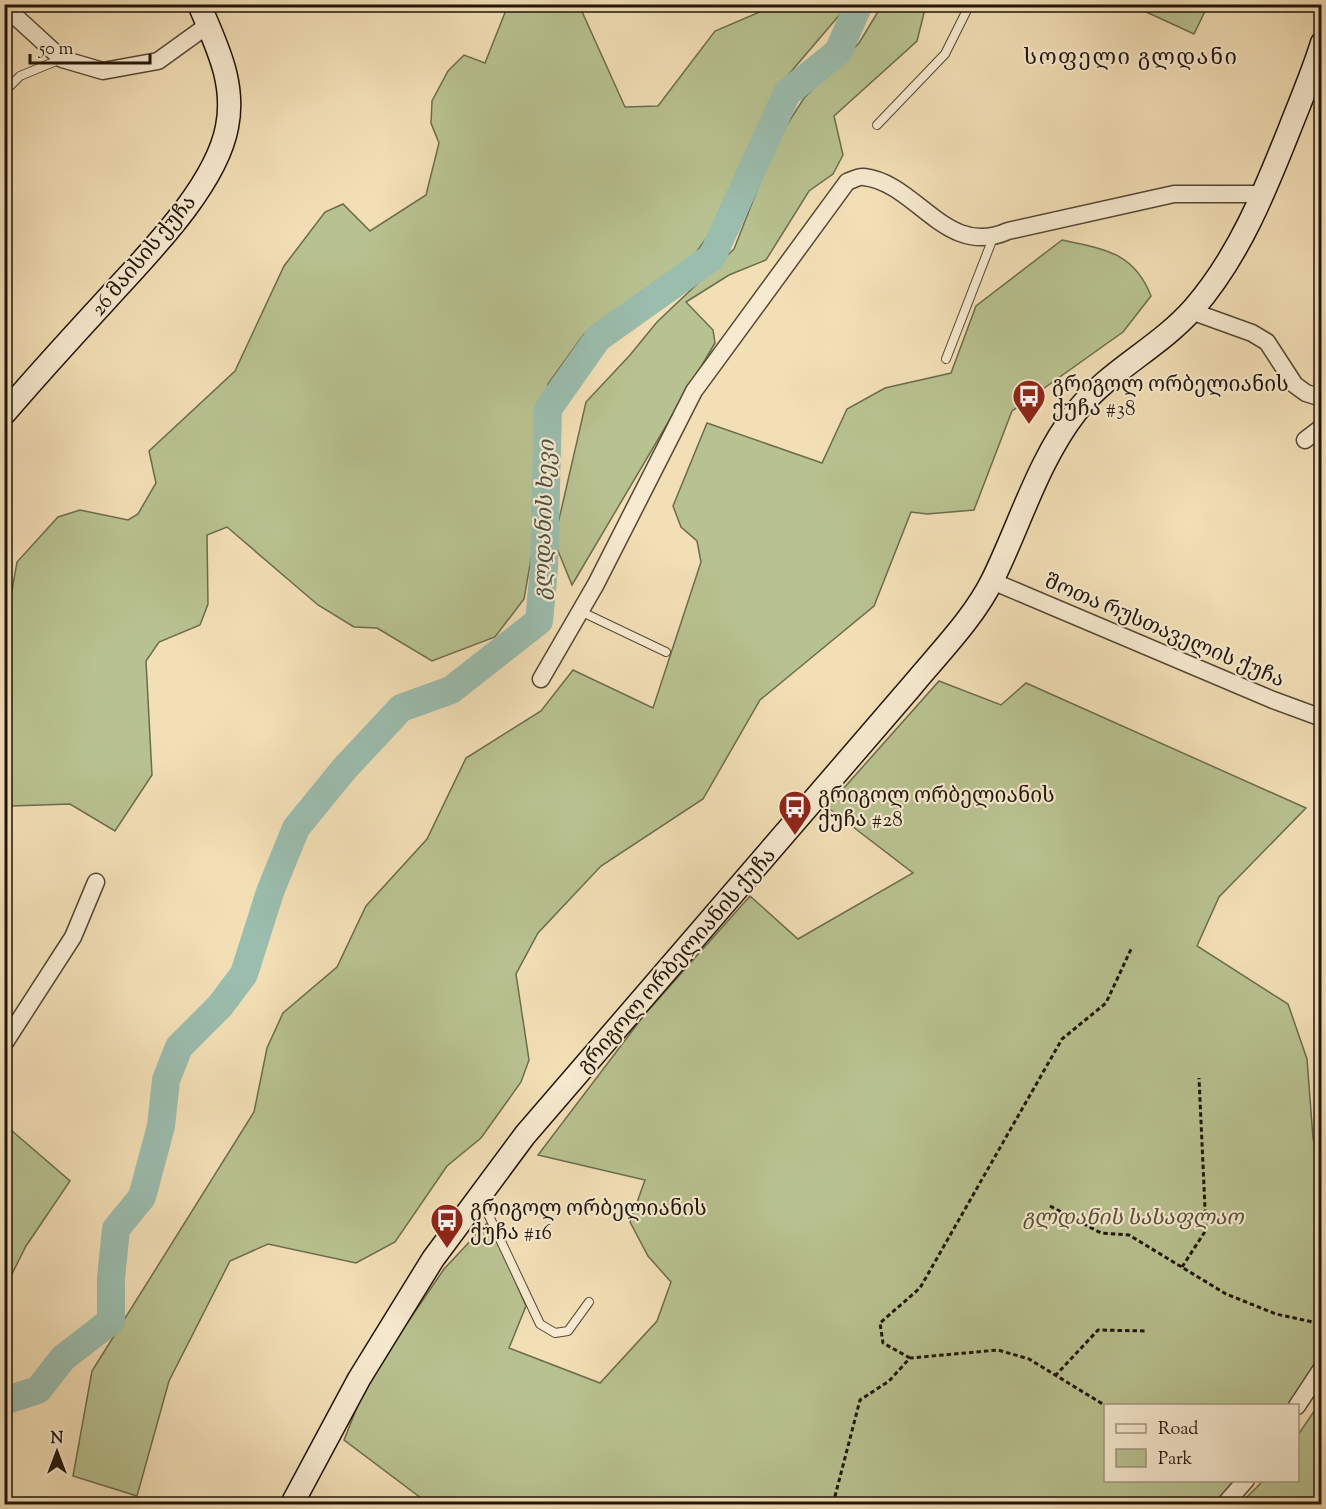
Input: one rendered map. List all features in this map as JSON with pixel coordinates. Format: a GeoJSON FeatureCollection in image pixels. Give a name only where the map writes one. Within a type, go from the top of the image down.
{"type":"FeatureCollection","features":[{"type":"Feature","properties":{"kind":"main road","name":"26 მაისის ქუჩა"},"geometry":{"type":"LineString","coordinates":[[4,414],[159,242],[195,194],[218,155],[227,126],[228,81],[222,56],[204,15]]}},
{"type":"Feature","properties":{"kind":"main road","name":"გრიგოლ ორბელიანის ქუჩა"},"geometry":{"type":"LineString","coordinates":[[292,1504],[359,1380],[433,1259],[525,1135],[962,625],[992,581],[1048,457],[1076,413],[1108,378],[1159,343],[1191,311],[1224,266],[1252,220],[1322,44]]}},
{"type":"Feature","properties":{"kind":"street"},"geometry":{"type":"LineString","coordinates":[[4,6],[62,59],[103,71],[158,61],[204,15]]}},
{"type":"Feature","properties":{"kind":"street"},"geometry":{"type":"LineString","coordinates":[[542,679],[580,611],[694,391],[847,182],[862,176],[883,182],[948,228],[977,238],[993,238],[1008,231],[1174,194],[1263,194]]}},
{"type":"Feature","properties":{"kind":"street"},"geometry":{"type":"LineString","coordinates":[[1191,311],[1252,333],[1267,342],[1295,385],[1306,393],[1322,398]]}},
{"type":"Feature","properties":{"kind":"street"},"geometry":{"type":"LineString","coordinates":[[1305,440],[1322,427]]}},
{"type":"Feature","properties":{"kind":"street","name":"შოთა რუსთაველის ქუჩა"},"geometry":{"type":"LineString","coordinates":[[992,581],[1273,700],[1322,718]]}},
{"type":"Feature","properties":{"kind":"street"},"geometry":{"type":"LineString","coordinates":[[4,1044],[73,937],[96,882]]}},
{"type":"Feature","properties":{"kind":"street"},"geometry":{"type":"LineString","coordinates":[[1298,1404],[1322,1368]]}},
{"type":"Feature","properties":{"kind":"street"},"geometry":{"type":"LineString","coordinates":[[1225,1504],[1244,1482]]}},
{"type":"Feature","properties":{"kind":"lane"},"geometry":{"type":"LineString","coordinates":[[877,125],[945,54],[970,4]]}},
{"type":"Feature","properties":{"kind":"lane"},"geometry":{"type":"LineString","coordinates":[[4,92],[20,76],[62,59]]}},
{"type":"Feature","properties":{"kind":"lane"},"geometry":{"type":"LineString","coordinates":[[946,360],[993,238]]}},
{"type":"Feature","properties":{"kind":"lane"},"geometry":{"type":"LineString","coordinates":[[580,611],[666,652]]}},
{"type":"Feature","properties":{"kind":"lane"},"geometry":{"type":"LineString","coordinates":[[480,1196],[540,1324],[555,1333],[568,1331],[589,1302]]}},
{"type":"Feature","properties":{"kind":"path"},"geometry":{"type":"LineString","coordinates":[[1104,1405],[1029,1359],[998,1350],[910,1358],[883,1343],[880,1323],[920,1288],[1062,1039],[1106,1003],[1132,947]]}},
{"type":"Feature","properties":{"kind":"path"},"geometry":{"type":"LineString","coordinates":[[1182,1267],[1206,1230],[1199,1078]]}},
{"type":"Feature","properties":{"kind":"path"},"geometry":{"type":"LineString","coordinates":[[1050,1206],[1101,1233],[1129,1235],[1226,1294],[1276,1314],[1322,1324]]}},
{"type":"Feature","properties":{"kind":"path"},"geometry":{"type":"LineString","coordinates":[[1055,1376],[1098,1330],[1147,1331]]}},
{"type":"Feature","properties":{"kind":"path"},"geometry":{"type":"LineString","coordinates":[[833,1504],[860,1400],[889,1381],[910,1358]]}},
{"type":"Feature","properties":{"kind":"green space"},"geometry":{"type":"Polygon","coordinates":[[[1208,4],[1194,34],[1131,5],[1208,4]]]}},
{"type":"Feature","properties":{"kind":"green space"},"geometry":{"type":"Polygon","coordinates":[[[508,5],[579,5],[625,107],[658,106],[715,31],[776,5],[848,5],[784,80],[729,207],[695,254],[584,334],[548,384],[538,445],[537,525],[524,599],[495,637],[432,661],[377,628],[354,627],[318,605],[227,527],[207,535],[208,604],[200,625],[159,642],[146,661],[152,775],[115,831],[70,804],[11,806],[5,804],[5,629],[17,562],[58,517],[80,510],[128,520],[138,514],[156,483],[149,451],[235,371],[284,266],[325,212],[343,204],[370,231],[426,195],[439,143],[431,123],[432,101],[448,71],[464,55],[485,63],[508,5]]]}},
{"type":"Feature","properties":{"kind":"green space"},"geometry":{"type":"Polygon","coordinates":[[[882,5],[926,5],[917,41],[834,116],[843,155],[833,174],[809,191],[766,260],[729,275],[686,302],[713,330],[715,343],[572,585],[554,541],[586,402],[657,322],[734,249],[776,142],[804,98],[859,43],[882,5]]]}},
{"type":"Feature","properties":{"kind":"green space"},"geometry":{"type":"Polygon","coordinates":[[[1062,240],[1104,250],[1126,261],[1144,281],[1151,296],[1123,332],[1012,411],[974,510],[927,514],[911,512],[874,606],[760,700],[703,799],[601,866],[538,933],[516,974],[529,1060],[521,1082],[481,1138],[447,1166],[395,1242],[356,1263],[268,1244],[230,1261],[169,1381],[137,1496],[73,1476],[92,1371],[254,1112],[267,1048],[283,1013],[337,967],[366,906],[427,839],[466,758],[541,711],[573,670],[653,708],[701,562],[697,541],[681,527],[673,506],[707,423],[822,463],[847,409],[885,388],[951,373],[976,306],[1062,240]]]}},
{"type":"Feature","properties":{"kind":"green space","name":"გლდანის სასაფლაო"},"geometry":{"type":"Polygon","coordinates":[[[939,681],[1001,705],[1026,683],[1306,808],[1219,897],[1197,946],[1288,1004],[1307,1059],[1313,1138],[1322,1179],[1321,1361],[1291,1404],[1104,1404],[1104,1482],[1234,1482],[1214,1504],[429,1504],[344,1440],[367,1382],[444,1269],[489,1221],[526,1306],[509,1348],[600,1383],[657,1321],[671,1282],[648,1256],[630,1222],[645,1180],[538,1155],[645,1014],[750,896],[798,939],[913,873],[827,807],[939,681]]]}},
{"type":"Feature","properties":{"kind":"green space"},"geometry":{"type":"Polygon","coordinates":[[[11,1130],[70,1181],[26,1246],[5,1288],[4,1136],[11,1130]]]}},
{"type":"Feature","properties":{"kind":"green space"},"geometry":{"type":"Polygon","coordinates":[[[1321,1401],[1321,1504],[1240,1504],[1262,1482],[1299,1482],[1299,1434],[1321,1401]]]}},
{"type":"Feature","properties":{"kind":"waterway","name":"გლდანის ხევი"},"geometry":{"type":"LineString","coordinates":[[4,1401],[38,1390],[63,1358],[111,1321],[111,1278],[116,1229],[142,1197],[161,1126],[166,1080],[179,1047],[220,1006],[244,974],[270,892],[296,828],[345,768],[401,708],[451,690],[539,621],[544,568],[548,409],[598,338],[712,257],[787,93],[838,52],[859,4]]}},
{"type":"Feature","properties":{"kind":"place","name":"გრიგოლ ორბელიანის ქუჩა #38"},"geometry":{"type":"Point","coordinates":[1029,425]}},
{"type":"Feature","properties":{"kind":"place","name":"გრიგოლ ორბელიანის ქუჩა #28"},"geometry":{"type":"Point","coordinates":[795,836]}},
{"type":"Feature","properties":{"kind":"place","name":"გრიგოლ ორბელიანის ქუჩა #16"},"geometry":{"type":"Point","coordinates":[447,1249]}},
{"type":"Feature","properties":{"kind":"district","name":"სოფელი გლდანი"},"geometry":{"type":"Point","coordinates":[1131,56]}}]}
